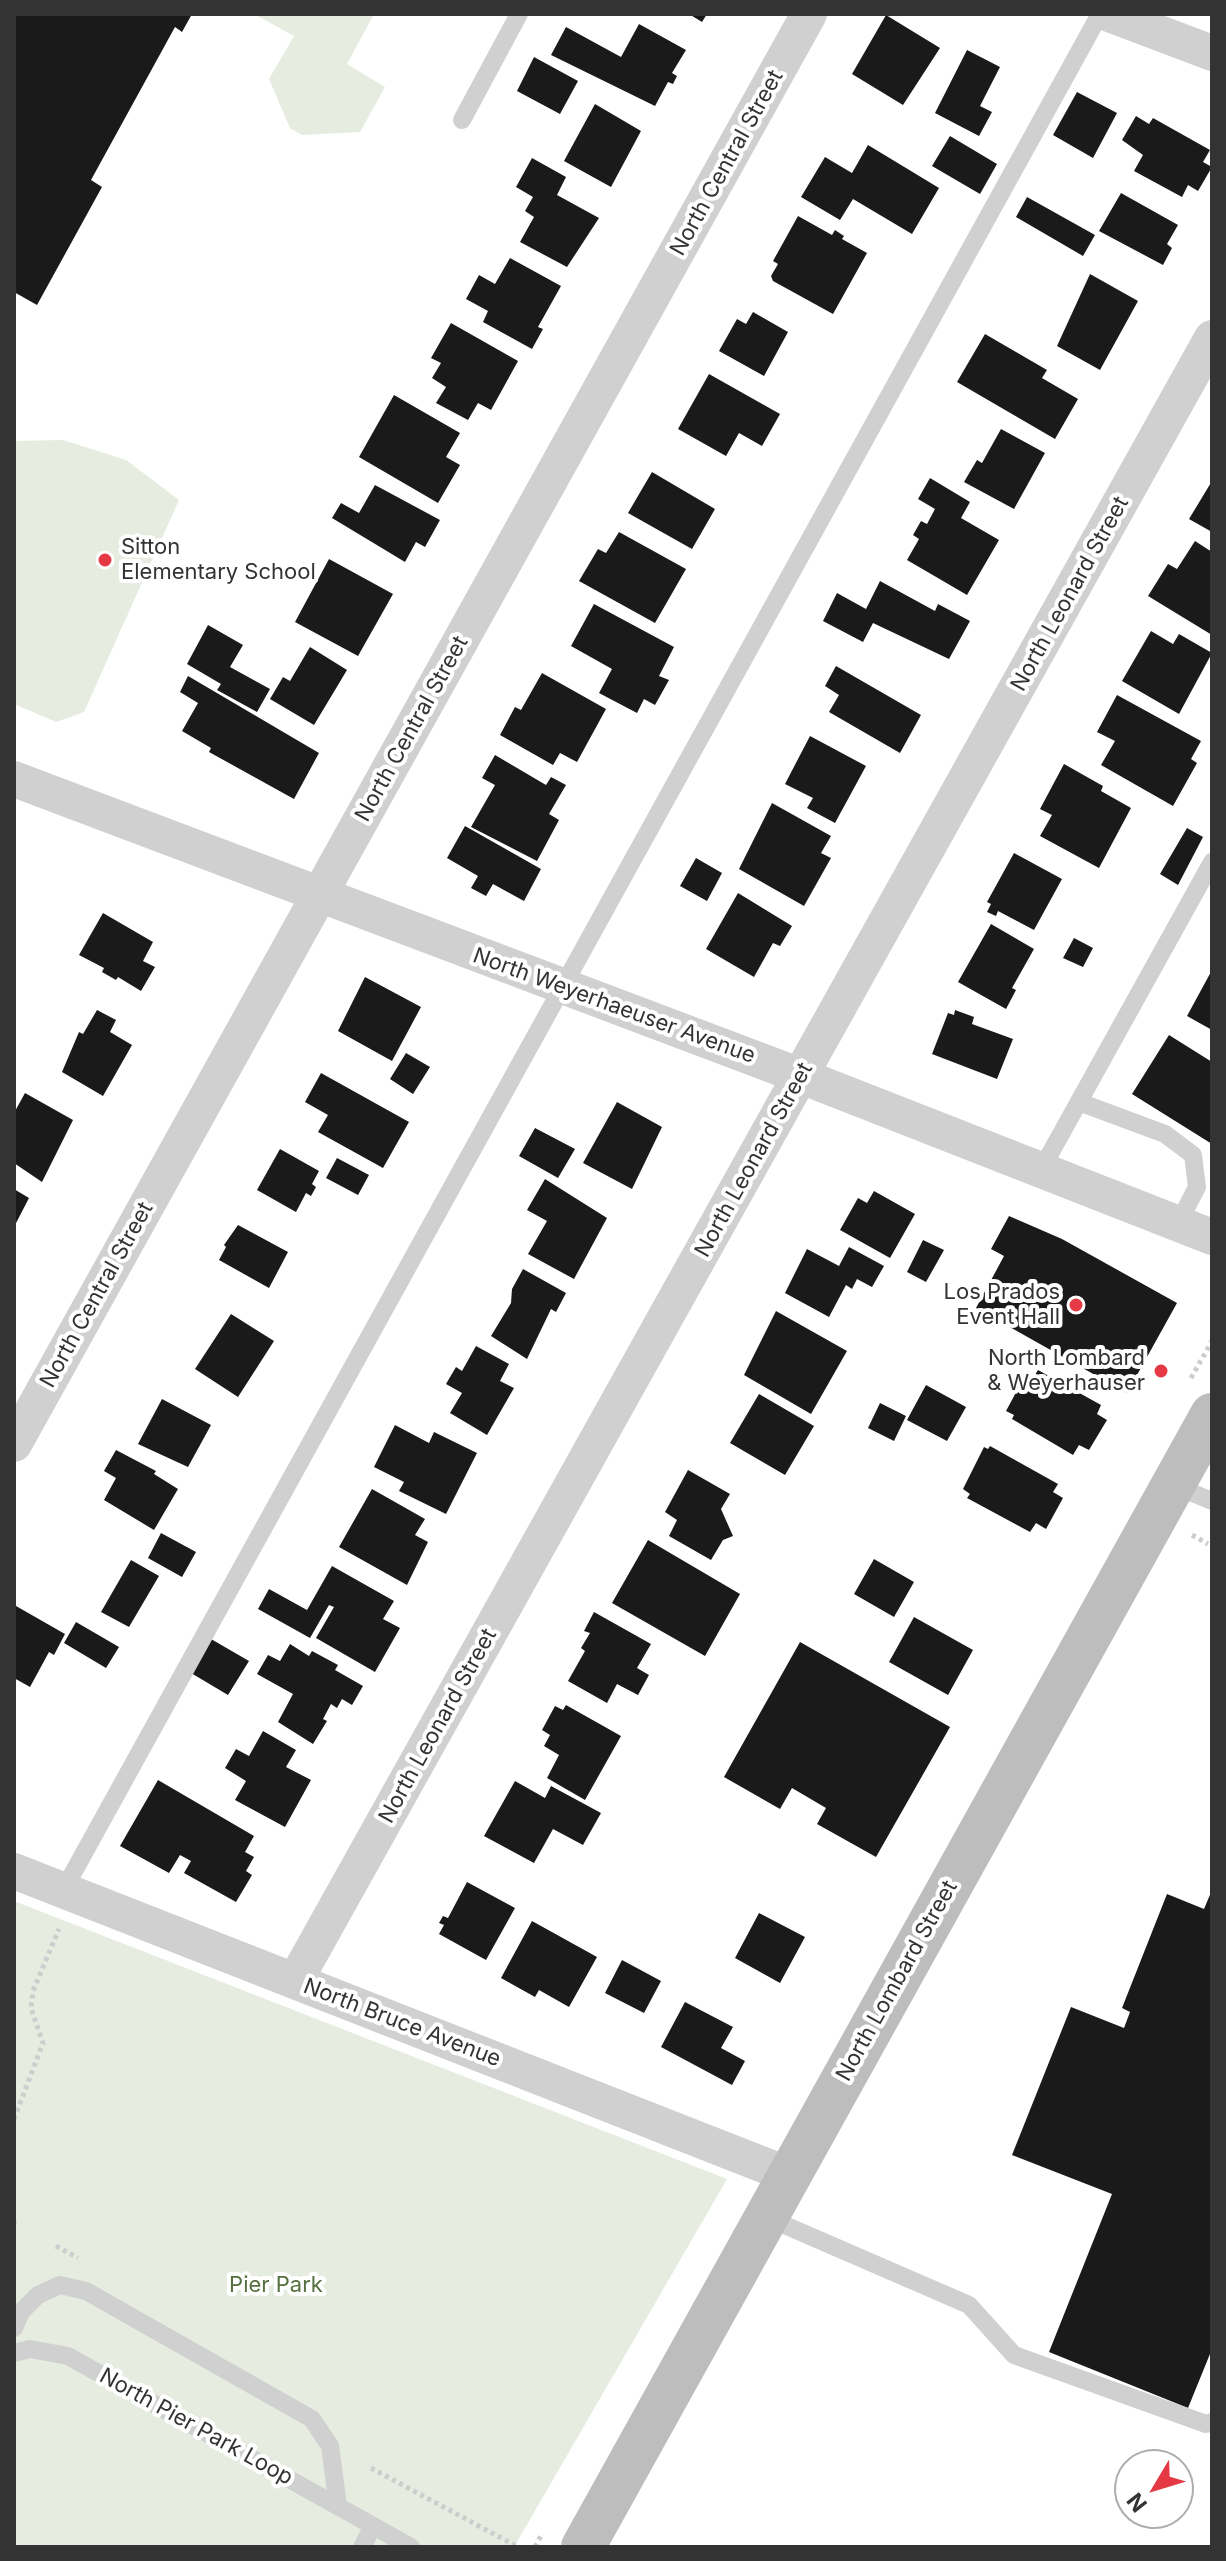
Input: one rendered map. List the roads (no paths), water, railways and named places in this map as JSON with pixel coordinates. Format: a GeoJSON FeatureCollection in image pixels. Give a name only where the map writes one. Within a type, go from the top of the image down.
{"type":"FeatureCollection","features":[{"type":"Feature","properties":{"kind":"main road","name":"North Lombard Street"},"geometry":{"type":"LineString","coordinates":[[583,2547],[789,2175],[1193,1493],[1212,1415]]}},
{"type":"Feature","properties":{"kind":"street","name":"North Central Street"},"geometry":{"type":"LineString","coordinates":[[14,1444],[809,14]]}},
{"type":"Feature","properties":{"kind":"street"},"geometry":{"type":"LineString","coordinates":[[1109,14],[1212,53]]}},
{"type":"Feature","properties":{"kind":"street","name":"North Leonard Street"},"geometry":{"type":"LineString","coordinates":[[295,1981],[1212,338]]}},
{"type":"Feature","properties":{"kind":"street","name":"North Weyerhaeuser Avenue"},"geometry":{"type":"LineString","coordinates":[[14,779],[318,897],[801,1076],[1212,1237]]}},
{"type":"Feature","properties":{"kind":"street","name":"North Bruce Avenue"},"geometry":{"type":"LineString","coordinates":[[14,1871],[789,2175]]}},
{"type":"Feature","properties":{"kind":"lane"},"geometry":{"type":"LineString","coordinates":[[462,120],[519,14]]}},
{"type":"Feature","properties":{"kind":"lane"},"geometry":{"type":"LineString","coordinates":[[68,1893],[560,986],[1100,14]]}},
{"type":"Feature","properties":{"kind":"lane"},"geometry":{"type":"LineString","coordinates":[[1041,1170],[1212,862]]}},
{"type":"Feature","properties":{"kind":"lane"},"geometry":{"type":"LineString","coordinates":[[1079,1102],[1165,1134],[1193,1155],[1197,1187],[1178,1224]]}},
{"type":"Feature","properties":{"kind":"lane"},"geometry":{"type":"LineString","coordinates":[[766,2217],[969,2305],[1014,2355],[1206,2424],[1212,2422]]}},
{"type":"Feature","properties":{"kind":"lane"},"geometry":{"type":"LineString","coordinates":[[14,2328],[21,2312],[38,2295],[60,2285],[86,2291],[312,2419],[330,2446],[338,2506]]}},
{"type":"Feature","properties":{"kind":"lane","name":"North Pier Park Loop"},"geometry":{"type":"LineString","coordinates":[[14,2353],[30,2349],[68,2356],[411,2547]]}},
{"type":"Feature","properties":{"kind":"lane"},"geometry":{"type":"LineString","coordinates":[[362,2547],[373,2526]]}},
{"type":"Feature","properties":{"kind":"place","name":"Sitton Elementary School"},"geometry":{"type":"Point","coordinates":[105,560]}},
{"type":"Feature","properties":{"kind":"place","name":"Los Prados Event Hall"},"geometry":{"type":"Point","coordinates":[1076,1305]}},
{"type":"Feature","properties":{"kind":"place","name":"North Lombard & Weyerhauser"},"geometry":{"type":"Point","coordinates":[1161,1371]}},
{"type":"Feature","properties":{"kind":"park label","name":"Pier Park"},"geometry":{"type":"Point","coordinates":[276,2285]}}]}
